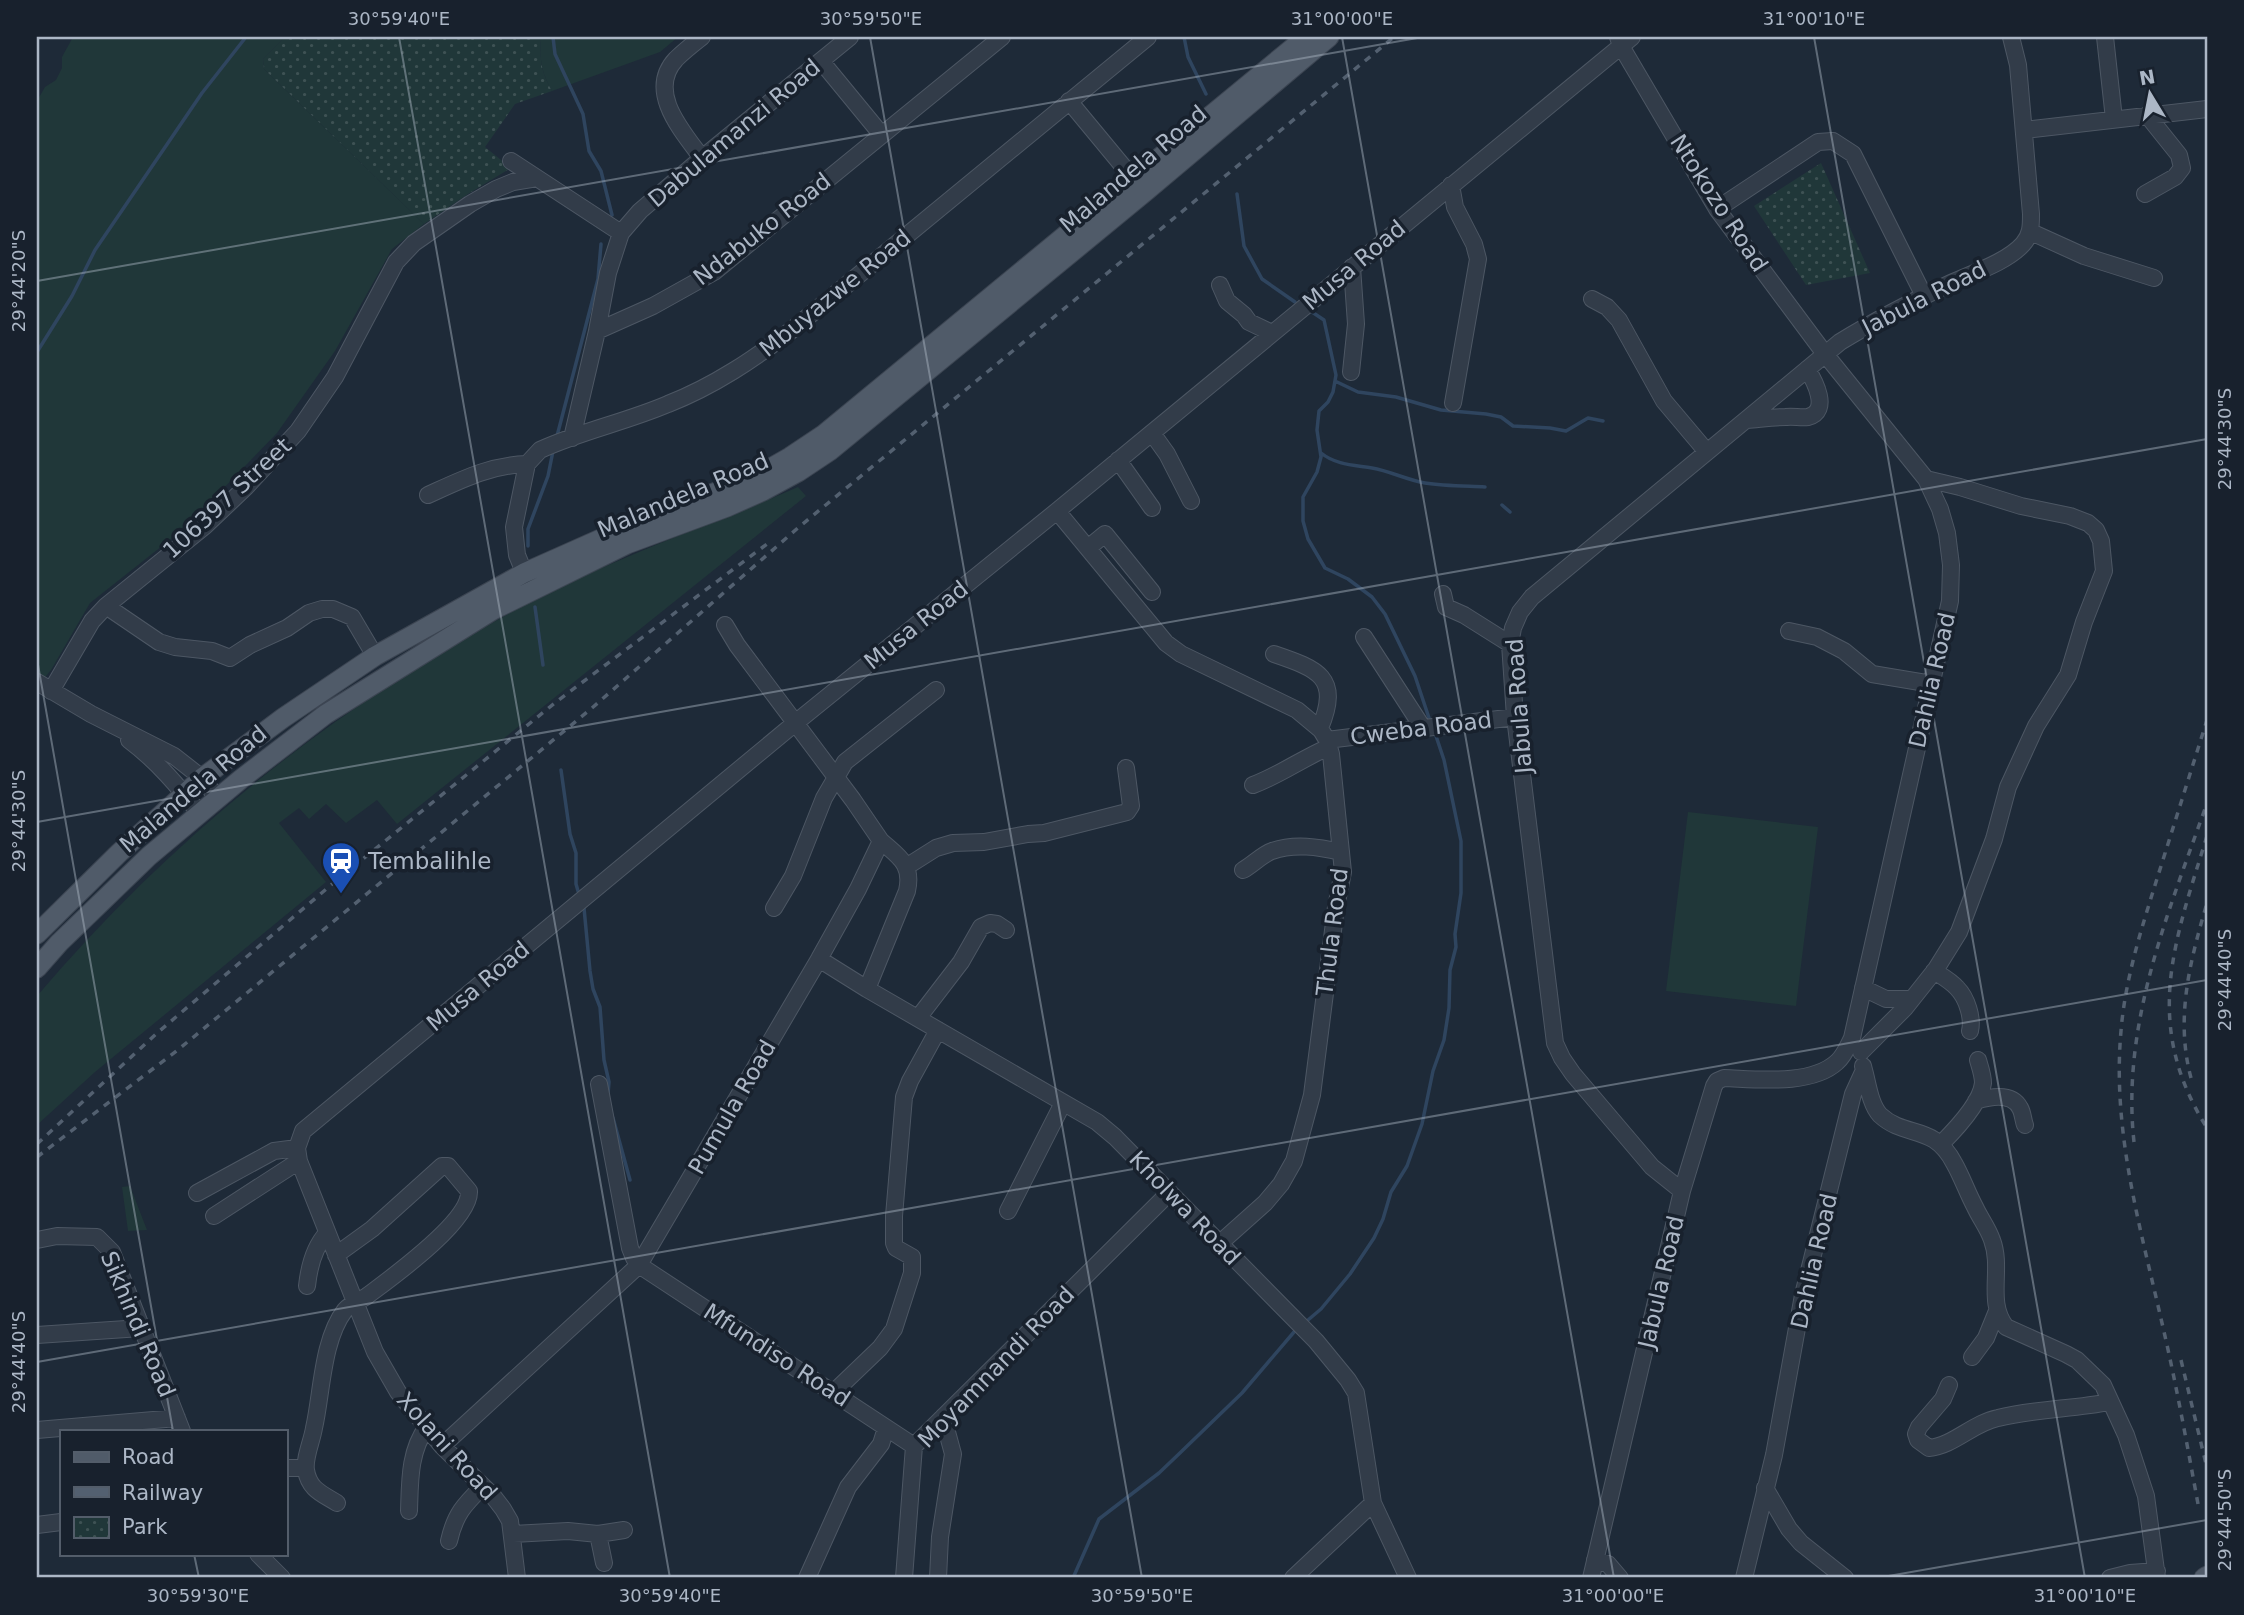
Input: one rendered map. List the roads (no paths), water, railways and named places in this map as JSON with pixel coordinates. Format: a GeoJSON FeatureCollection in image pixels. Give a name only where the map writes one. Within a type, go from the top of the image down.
{"type":"FeatureCollection","features":[{"type":"Feature","properties":{"kind":"main road","name":"Malandela Road"},"geometry":{"type":"LineString","coordinates":[[37,934],[119,853],[202,778],[283,718],[375,656],[528,582],[746,499],[815,461],[1140,186],[1306,37]]}},
{"type":"Feature","properties":{"kind":"main road","name":"Malandela Road"},"geometry":{"type":"LineString","coordinates":[[1140,186],[1329,37]]}},
{"type":"Feature","properties":{"kind":"main road","name":"Malandela Road"},"geometry":{"type":"LineString","coordinates":[[37,968],[59,943],[149,856],[269,757],[326,714],[472,623],[528,582]]}},
{"type":"Feature","properties":{"kind":"street"},"geometry":{"type":"LineString","coordinates":[[702,37],[674,60],[665,83],[666,96],[675,120],[702,158]]}},
{"type":"Feature","properties":{"kind":"street","name":"Dabulamanzi Road"},"geometry":{"type":"LineString","coordinates":[[561,441],[597,331],[608,272],[621,233],[640,211],[850,37]]}},
{"type":"Feature","properties":{"kind":"street","name":"Ndabuko Road"},"geometry":{"type":"LineString","coordinates":[[597,331],[653,306],[714,272],[1002,37]]}},
{"type":"Feature","properties":{"kind":"street","name":"Mbuyazwe Road"},"geometry":{"type":"LineString","coordinates":[[561,441],[668,404],[720,380],[760,354],[1148,37]]}},
{"type":"Feature","properties":{"kind":"street"},"geometry":{"type":"LineString","coordinates":[[2011,37],[2018,65],[2031,232],[2084,256],[2154,278]]}},
{"type":"Feature","properties":{"kind":"street"},"geometry":{"type":"LineString","coordinates":[[2105,37],[2114,119]]}},
{"type":"Feature","properties":{"kind":"street","name":"Musa Road"},"geometry":{"type":"LineString","coordinates":[[214,1216],[298,1155],[303,1131],[794,724],[1152,433],[1624,40]]}},
{"type":"Feature","properties":{"kind":"street","name":"Ntokozo Road"},"geometry":{"type":"LineString","coordinates":[[1624,40],[1717,209],[1825,354]]}},
{"type":"Feature","properties":{"kind":"street"},"geometry":{"type":"LineString","coordinates":[[821,61],[881,134]]}},
{"type":"Feature","properties":{"kind":"street"},"geometry":{"type":"LineString","coordinates":[[1069,101],[1140,186]]}},
{"type":"Feature","properties":{"kind":"street"},"geometry":{"type":"LineString","coordinates":[[2024,130],[2207,108]]}},
{"type":"Feature","properties":{"kind":"street"},"geometry":{"type":"LineString","coordinates":[[2145,194],[2175,177],[2182,168],[2179,155],[2147,115]]}},
{"type":"Feature","properties":{"kind":"street"},"geometry":{"type":"LineString","coordinates":[[1717,209],[1798,153],[1818,142],[1833,141],[1853,154],[1924,296]]}},
{"type":"Feature","properties":{"kind":"street"},"geometry":{"type":"LineString","coordinates":[[511,161],[621,233]]}},
{"type":"Feature","properties":{"kind":"street","name":"106397 Street"},"geometry":{"type":"LineString","coordinates":[[44,686],[106,606],[205,526],[298,431],[335,377],[397,262],[414,243],[496,189],[513,182],[537,178]]}},
{"type":"Feature","properties":{"kind":"street"},"geometry":{"type":"LineString","coordinates":[[1451,185],[1455,207],[1474,244],[1478,259],[1453,403]]}},
{"type":"Feature","properties":{"kind":"street","name":"Jabula Road"},"geometry":{"type":"LineString","coordinates":[[1591,1578],[1682,1191],[1652,1167],[1573,1074],[1555,1043],[1515,717],[1510,644],[1520,612],[1532,597],[1840,342],[1924,296],[2011,255],[2025,243],[2031,232]]}},
{"type":"Feature","properties":{"kind":"street"},"geometry":{"type":"LineString","coordinates":[[1351,372],[1356,324],[1352,267]]}},
{"type":"Feature","properties":{"kind":"street"},"geometry":{"type":"LineString","coordinates":[[1220,285],[1227,301],[1249,322],[1272,333]]}},
{"type":"Feature","properties":{"kind":"street"},"geometry":{"type":"LineString","coordinates":[[1592,299],[1607,307],[1619,320],[1664,401],[1707,452]]}},
{"type":"Feature","properties":{"kind":"street","name":"Dahlia Road"},"geometry":{"type":"LineString","coordinates":[[1744,1578],[1774,1455],[1803,1295],[1853,1094],[1864,1070],[1856,1045],[1863,988],[1950,601],[1951,565],[1944,521],[1926,479],[1825,354]]}},
{"type":"Feature","properties":{"kind":"street"},"geometry":{"type":"LineString","coordinates":[[1747,419],[1813,415],[1820,401],[1817,385],[1807,369]]}},
{"type":"Feature","properties":{"kind":"street"},"geometry":{"type":"LineString","coordinates":[[1152,433],[1167,454],[1191,501]]}},
{"type":"Feature","properties":{"kind":"street"},"geometry":{"type":"LineString","coordinates":[[528,582],[517,555],[514,527],[527,464],[540,450],[561,441]]}},
{"type":"Feature","properties":{"kind":"street"},"geometry":{"type":"LineString","coordinates":[[1118,460],[1152,508]]}},
{"type":"Feature","properties":{"kind":"street"},"geometry":{"type":"LineString","coordinates":[[428,495],[492,468],[527,464]]}},
{"type":"Feature","properties":{"kind":"street"},"geometry":{"type":"LineString","coordinates":[[1856,1045],[1912,999],[1959,932],[1994,839],[2008,787],[2036,726],[2068,675],[2084,622],[2104,571],[2101,541],[2096,530],[2088,523],[1926,479]]}},
{"type":"Feature","properties":{"kind":"street"},"geometry":{"type":"LineString","coordinates":[[1057,511],[1167,643],[1181,654],[1297,710],[1326,738]]}},
{"type":"Feature","properties":{"kind":"street"},"geometry":{"type":"LineString","coordinates":[[1088,548],[1105,534],[1152,592]]}},
{"type":"Feature","properties":{"kind":"street"},"geometry":{"type":"LineString","coordinates":[[1443,594],[1446,607],[1464,614],[1510,644]]}},
{"type":"Feature","properties":{"kind":"street"},"geometry":{"type":"LineString","coordinates":[[106,606],[159,642],[175,647],[212,651],[230,658],[250,645],[287,628],[309,613],[332,609],[352,617],[375,656]]}},
{"type":"Feature","properties":{"kind":"street"},"geometry":{"type":"LineString","coordinates":[[725,625],[881,841],[906,867],[909,880],[907,891],[867,989]]}},
{"type":"Feature","properties":{"kind":"street"},"geometry":{"type":"LineString","coordinates":[[1789,631],[1817,637],[1844,650],[1872,674],[1931,684]]}},
{"type":"Feature","properties":{"kind":"street"},"geometry":{"type":"LineString","coordinates":[[1364,636],[1423,728]]}},
{"type":"Feature","properties":{"kind":"street","name":"Thula Road"},"geometry":{"type":"LineString","coordinates":[[1219,1244],[1265,1203],[1281,1184],[1294,1161],[1312,1096],[1336,907],[1343,872],[1326,738],[1329,699],[1324,683],[1316,671],[1274,654]]}},
{"type":"Feature","properties":{"kind":"street"},"geometry":{"type":"LineString","coordinates":[[44,686],[92,714],[162,748],[202,778],[218,799]]}},
{"type":"Feature","properties":{"kind":"street"},"geometry":{"type":"LineString","coordinates":[[774,908],[793,876],[824,798],[845,762],[936,690]]}},
{"type":"Feature","properties":{"kind":"street"},"geometry":{"type":"LineString","coordinates":[[92,714],[144,751],[200,814]]}},
{"type":"Feature","properties":{"kind":"street","name":"Cweba Road"},"geometry":{"type":"LineString","coordinates":[[1253,785],[1273,778],[1310,755],[1326,738],[1515,717]]}},
{"type":"Feature","properties":{"kind":"street"},"geometry":{"type":"LineString","coordinates":[[906,867],[936,848],[953,843],[984,842],[1044,833],[1127,812],[1130,806],[1126,768]]}},
{"type":"Feature","properties":{"kind":"street","name":"Pumula Road"},"geometry":{"type":"LineString","coordinates":[[442,1446],[639,1265],[858,889],[881,841]]}},
{"type":"Feature","properties":{"kind":"street"},"geometry":{"type":"LineString","coordinates":[[1243,870],[1278,849],[1306,846],[1341,852]]}},
{"type":"Feature","properties":{"kind":"street"},"geometry":{"type":"LineString","coordinates":[[918,1018],[961,962],[981,927],[990,923],[1006,930]]}},
{"type":"Feature","properties":{"kind":"street","name":"Kholwa Road"},"geometry":{"type":"LineString","coordinates":[[818,958],[1088,1116],[1115,1136],[1316,1342],[1352,1386],[1359,1406],[1373,1503],[1408,1578]]}},
{"type":"Feature","properties":{"kind":"street"},"geometry":{"type":"LineString","coordinates":[[1934,971],[1951,982],[1961,993],[1971,1018],[1970,1031]]}},
{"type":"Feature","properties":{"kind":"street"},"geometry":{"type":"LineString","coordinates":[[1863,988],[1886,999],[1912,999]]}},
{"type":"Feature","properties":{"kind":"street"},"geometry":{"type":"LineString","coordinates":[[833,1393],[880,1348],[894,1329],[912,1273],[912,1257],[896,1248],[894,1242],[904,1097],[938,1030]]}},
{"type":"Feature","properties":{"kind":"street","name":"Dahlia Road"},"geometry":{"type":"LineString","coordinates":[[1682,1191],[1717,1081],[1724,1077],[1777,1081],[1815,1073],[1834,1065],[1856,1045]]}},
{"type":"Feature","properties":{"kind":"street"},"geometry":{"type":"LineString","coordinates":[[1941,1144],[1976,1101],[1983,1083],[1978,1060]]}},
{"type":"Feature","properties":{"kind":"street"},"geometry":{"type":"LineString","coordinates":[[1864,1070],[1872,1101],[1880,1114],[1904,1128],[1936,1139],[1954,1163],[1992,1240],[1998,1277],[1995,1303],[2006,1327],[2077,1360],[2103,1385],[2126,1435],[2146,1496],[2157,1574],[2130,1573],[2110,1578]]}},
{"type":"Feature","properties":{"kind":"street"},"geometry":{"type":"LineString","coordinates":[[599,1084],[630,1248],[639,1265]]}},
{"type":"Feature","properties":{"kind":"street"},"geometry":{"type":"LineString","coordinates":[[1976,1101],[1989,1097],[2010,1100],[2020,1108],[2025,1125]]}},
{"type":"Feature","properties":{"kind":"street"},"geometry":{"type":"LineString","coordinates":[[1008,1211],[1063,1102]]}},
{"type":"Feature","properties":{"kind":"street"},"geometry":{"type":"LineString","coordinates":[[197,1193],[274,1150],[298,1155]]}},
{"type":"Feature","properties":{"kind":"street","name":"Xolani Road"},"geometry":{"type":"LineString","coordinates":[[298,1155],[374,1352],[398,1392],[442,1446],[483,1486],[510,1521],[517,1578]]}},
{"type":"Feature","properties":{"kind":"street"},"geometry":{"type":"LineString","coordinates":[[336,1255],[372,1229],[442,1166],[448,1166],[468,1191],[469,1198],[458,1219],[365,1298],[349,1306],[341,1317],[320,1382],[315,1426],[305,1468],[315,1490],[337,1503]]}},
{"type":"Feature","properties":{"kind":"street","name":"Moyamnandi Road"},"geometry":{"type":"LineString","coordinates":[[904,1578],[914,1446],[1169,1193]]}},
{"type":"Feature","properties":{"kind":"street"},"geometry":{"type":"LineString","coordinates":[[307,1286],[312,1258],[327,1233]]}},
{"type":"Feature","properties":{"kind":"street","name":"Sikhindi Road"},"geometry":{"type":"LineString","coordinates":[[37,1240],[57,1236],[82,1236],[97,1237],[104,1242],[111,1252],[179,1425]]}},
{"type":"Feature","properties":{"kind":"street","name":"Mfundiso Road"},"geometry":{"type":"LineString","coordinates":[[639,1265],[914,1446]]}},
{"type":"Feature","properties":{"kind":"street"},"geometry":{"type":"LineString","coordinates":[[1972,1357],[1986,1338],[1997,1311]]}},
{"type":"Feature","properties":{"kind":"street"},"geometry":{"type":"LineString","coordinates":[[37,1335],[141,1328]]}},
{"type":"Feature","properties":{"kind":"street"},"geometry":{"type":"LineString","coordinates":[[1949,1385],[1943,1399],[1916,1434],[1918,1440],[1929,1448],[1937,1448],[1973,1427],[1996,1418],[2110,1402]]}},
{"type":"Feature","properties":{"kind":"street"},"geometry":{"type":"LineString","coordinates":[[938,1578],[940,1538],[953,1454],[943,1417]]}},
{"type":"Feature","properties":{"kind":"street"},"geometry":{"type":"LineString","coordinates":[[37,1430],[179,1425]]}},
{"type":"Feature","properties":{"kind":"street"},"geometry":{"type":"LineString","coordinates":[[409,1511],[414,1455],[418,1440],[427,1427]]}},
{"type":"Feature","properties":{"kind":"street"},"geometry":{"type":"LineString","coordinates":[[807,1578],[848,1487],[881,1444],[886,1428]]}},
{"type":"Feature","properties":{"kind":"street"},"geometry":{"type":"LineString","coordinates":[[287,1468],[305,1468]]}},
{"type":"Feature","properties":{"kind":"street"},"geometry":{"type":"LineString","coordinates":[[449,1541],[458,1514],[483,1486]]}},
{"type":"Feature","properties":{"kind":"street"},"geometry":{"type":"LineString","coordinates":[[1765,1488],[1789,1529],[1801,1543],[1845,1578]]}},
{"type":"Feature","properties":{"kind":"street"},"geometry":{"type":"LineString","coordinates":[[1293,1578],[1373,1503]]}},
{"type":"Feature","properties":{"kind":"street"},"geometry":{"type":"LineString","coordinates":[[37,1525],[60,1522]]}},
{"type":"Feature","properties":{"kind":"street"},"geometry":{"type":"LineString","coordinates":[[513,1534],[568,1531],[598,1534],[624,1530]]}},
{"type":"Feature","properties":{"kind":"street"},"geometry":{"type":"LineString","coordinates":[[598,1534],[604,1563]]}},
{"type":"Feature","properties":{"kind":"street"},"geometry":{"type":"LineString","coordinates":[[260,1556],[282,1578]]}},
{"type":"Feature","properties":{"kind":"street"},"geometry":{"type":"LineString","coordinates":[[1595,1560],[1608,1564],[1620,1578]]}},
{"type":"Feature","properties":{"kind":"waterway"},"geometry":{"type":"LineString","coordinates":[[37,352],[72,296],[95,250],[202,93],[246,37]]}},
{"type":"Feature","properties":{"kind":"waterway"},"geometry":{"type":"LineString","coordinates":[[553,37],[555,54],[583,114],[589,151],[601,171],[612,215]]}},
{"type":"Feature","properties":{"kind":"waterway"},"geometry":{"type":"LineString","coordinates":[[1184,37],[1188,57],[1206,94]]}},
{"type":"Feature","properties":{"kind":"waterway"},"geometry":{"type":"LineString","coordinates":[[1237,194],[1244,246],[1262,279],[1295,302]]}},
{"type":"Feature","properties":{"kind":"waterway"},"geometry":{"type":"LineString","coordinates":[[557,436],[598,279],[601,244]]}},
{"type":"Feature","properties":{"kind":"waterway"},"geometry":{"type":"LineString","coordinates":[[1312,312],[1324,320],[1336,375],[1333,392],[1319,411],[1317,430],[1321,457],[1317,472],[1303,497],[1303,521],[1308,539],[1325,568],[1348,579],[1372,597],[1385,614],[1415,676],[1429,718]]}},
{"type":"Feature","properties":{"kind":"waterway"},"geometry":{"type":"LineString","coordinates":[[1335,381],[1358,392],[1396,397],[1441,410],[1501,417],[1513,426],[1566,431],[1588,418],[1603,421]]}},
{"type":"Feature","properties":{"kind":"waterway"},"geometry":{"type":"LineString","coordinates":[[528,546],[528,529],[548,476],[553,451]]}},
{"type":"Feature","properties":{"kind":"waterway"},"geometry":{"type":"LineString","coordinates":[[1321,453],[1339,462],[1379,469],[1418,482],[1485,487]]}},
{"type":"Feature","properties":{"kind":"waterway"},"geometry":{"type":"LineString","coordinates":[[1502,505],[1510,512]]}},
{"type":"Feature","properties":{"kind":"waterway"},"geometry":{"type":"LineString","coordinates":[[535,607],[543,665]]}},
{"type":"Feature","properties":{"kind":"waterway"},"geometry":{"type":"LineString","coordinates":[[1308,1320],[1321,1309],[1350,1274],[1374,1238],[1391,1192],[1407,1166],[1422,1124],[1433,1071],[1444,1040],[1461,893],[1461,841],[1444,760],[1436,736]]}},
{"type":"Feature","properties":{"kind":"waterway"},"geometry":{"type":"LineString","coordinates":[[561,770],[570,834],[576,853],[578,891]]}},
{"type":"Feature","properties":{"kind":"waterway"},"geometry":{"type":"LineString","coordinates":[[584,908],[590,971],[600,1007],[608,1094]]}},
{"type":"Feature","properties":{"kind":"waterway"},"geometry":{"type":"LineString","coordinates":[[613,1118],[630,1180]]}},
{"type":"Feature","properties":{"kind":"waterway"},"geometry":{"type":"LineString","coordinates":[[1073,1578],[1099,1519],[1159,1473],[1182,1451],[1242,1393],[1294,1332]]}},
{"type":"Feature","properties":{"kind":"railway"},"geometry":{"type":"LineString","coordinates":[[37,1157],[179,1049],[592,708],[799,527],[1394,37]]}},
{"type":"Feature","properties":{"kind":"railway"},"geometry":{"type":"LineString","coordinates":[[37,1144],[156,1034],[331,885],[556,702],[767,544]]}},
{"type":"Feature","properties":{"kind":"railway"},"geometry":{"type":"LineString","coordinates":[[2198,1504],[2172,1368],[2130,1178],[2124,1142],[2119,1068],[2123,1012],[2134,955],[2207,720]]}},
{"type":"Feature","properties":{"kind":"railway"},"geometry":{"type":"LineString","coordinates":[[2134,1142],[2132,1098],[2141,1011],[2164,927],[2207,803]]}},
{"type":"Feature","properties":{"kind":"railway"},"geometry":{"type":"LineString","coordinates":[[2207,836],[2184,912],[2170,983],[2170,1018],[2175,1054],[2187,1090],[2207,1128]]}},
{"type":"Feature","properties":{"kind":"railway"},"geometry":{"type":"LineString","coordinates":[[2191,1078],[2184,1034],[2187,990],[2207,903]]}},
{"type":"Feature","properties":{"kind":"railway"},"geometry":{"type":"LineString","coordinates":[[2181,1360],[2207,1468]]}},
{"type":"Feature","properties":{"kind":"place","name":"Tembalihle"},"geometry":{"type":"Point","coordinates":[341,895]}}]}
